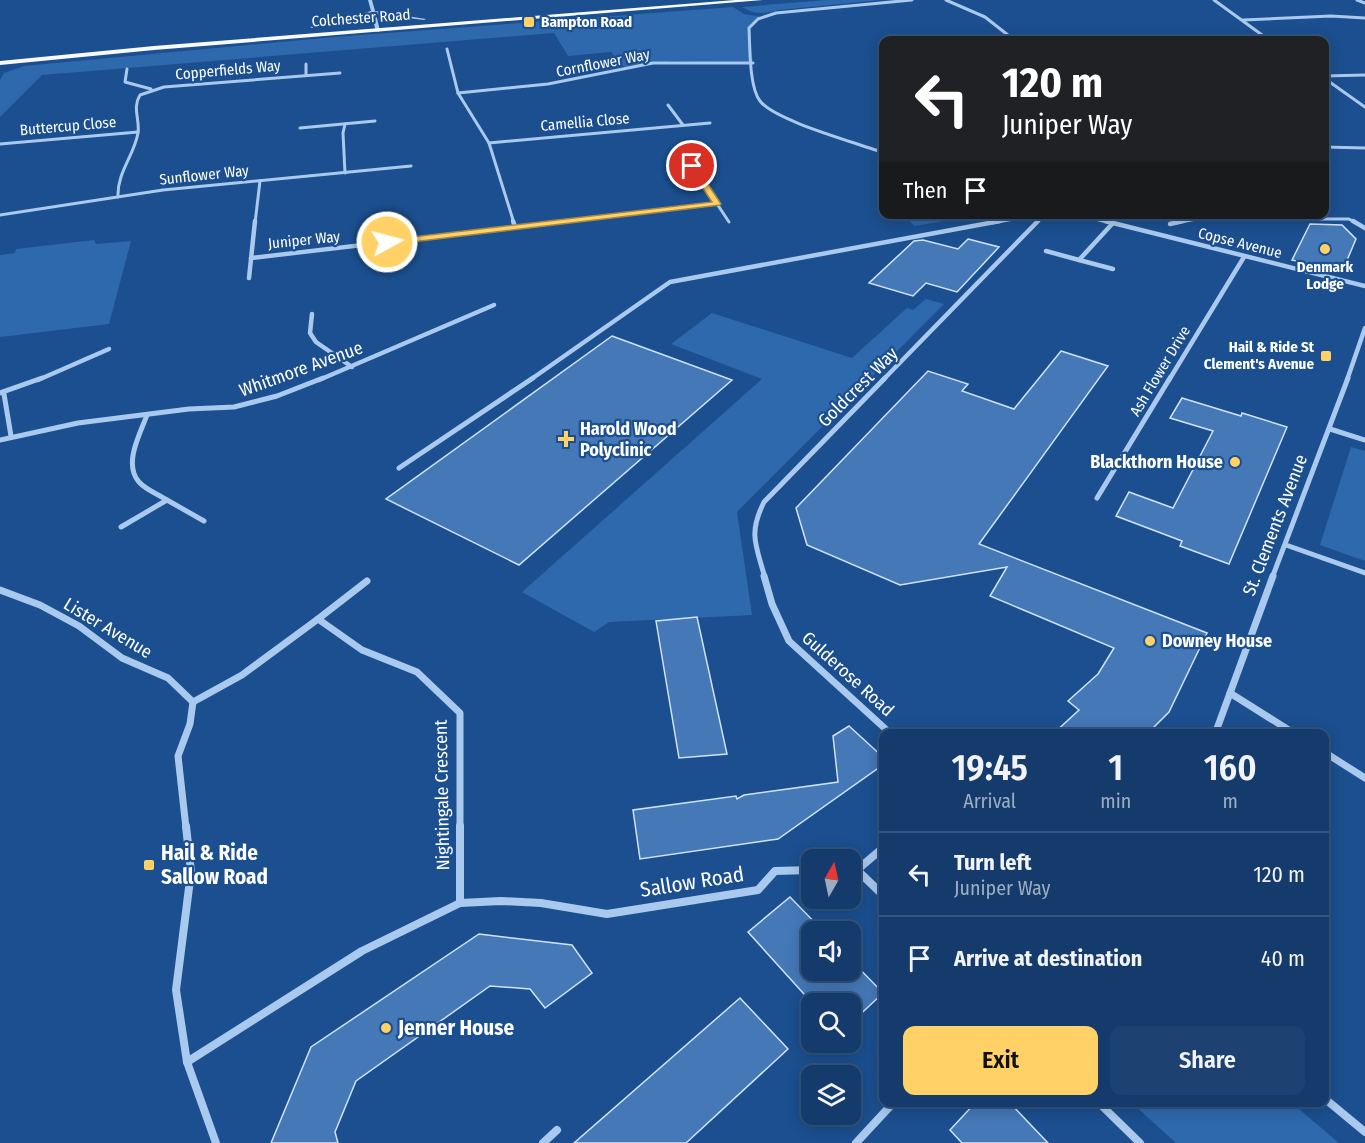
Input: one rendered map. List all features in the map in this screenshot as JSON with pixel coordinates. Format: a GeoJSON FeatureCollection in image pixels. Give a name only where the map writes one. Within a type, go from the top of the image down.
{"type":"FeatureCollection","features":[{"type":"Feature","properties":{"kind":"highway","name":"Colchester Road"},"geometry":{"type":"LineString","coordinates":[[0,55],[312,27],[377,27],[424,19],[678,0]]}},
{"type":"Feature","properties":{"kind":"highway","name":"Colchester Road"},"geometry":{"type":"LineString","coordinates":[[0,61],[377,27],[760,0]]}},
{"type":"Feature","properties":{"kind":"highway"},"geometry":{"type":"LineString","coordinates":[[0,61],[16,53]]}},
{"type":"Feature","properties":{"kind":"street"},"geometry":{"type":"LineString","coordinates":[[370,0],[377,27]]}},
{"type":"Feature","properties":{"kind":"street"},"geometry":{"type":"LineString","coordinates":[[879,151],[781,114],[761,103],[754,88],[749,28],[752,23],[763,17],[789,11],[912,0]]}},
{"type":"Feature","properties":{"kind":"street"},"geometry":{"type":"LineString","coordinates":[[946,0],[985,17],[1009,36]]}},
{"type":"Feature","properties":{"kind":"street"},"geometry":{"type":"LineString","coordinates":[[1214,0],[1264,36]]}},
{"type":"Feature","properties":{"kind":"street"},"geometry":{"type":"LineString","coordinates":[[1357,0],[1365,3]]}},
{"type":"Feature","properties":{"kind":"street"},"geometry":{"type":"LineString","coordinates":[[312,27],[336,23],[373,12],[424,19]]}},
{"type":"Feature","properties":{"kind":"street"},"geometry":{"type":"LineString","coordinates":[[1243,20],[1331,16],[1365,18]]}},
{"type":"Feature","properties":{"kind":"street"},"geometry":{"type":"LineString","coordinates":[[447,49],[458,93],[489,143],[515,227]]}},
{"type":"Feature","properties":{"kind":"street","name":"Cornflower Way"},"geometry":{"type":"LineString","coordinates":[[458,93],[548,84],[653,63],[753,63]]}},
{"type":"Feature","properties":{"kind":"street","name":"Copperfields Way"},"geometry":{"type":"LineString","coordinates":[[306,64],[306,75]]}},
{"type":"Feature","properties":{"kind":"street","name":"Copperfields Way"},"geometry":{"type":"LineString","coordinates":[[127,69],[125,82],[152,89],[340,73]]}},
{"type":"Feature","properties":{"kind":"street"},"geometry":{"type":"LineString","coordinates":[[1329,77],[1365,75]]}},
{"type":"Feature","properties":{"kind":"street"},"geometry":{"type":"LineString","coordinates":[[1329,81],[1365,106]]}},
{"type":"Feature","properties":{"kind":"street","name":"Copperfields Way"},"geometry":{"type":"LineString","coordinates":[[118,197],[119,182],[138,132],[137,99],[152,89]]}},
{"type":"Feature","properties":{"kind":"street"},"geometry":{"type":"LineString","coordinates":[[668,105],[683,125]]}},
{"type":"Feature","properties":{"kind":"street"},"geometry":{"type":"LineString","coordinates":[[300,128],[375,121]]}},
{"type":"Feature","properties":{"kind":"street","name":"Camellia Close"},"geometry":{"type":"LineString","coordinates":[[489,143],[710,123]]}},
{"type":"Feature","properties":{"kind":"street"},"geometry":{"type":"LineString","coordinates":[[345,124],[343,133],[345,172]]}},
{"type":"Feature","properties":{"kind":"street","name":"Buttercup Close"},"geometry":{"type":"LineString","coordinates":[[0,144],[138,132]]}},
{"type":"Feature","properties":{"kind":"street"},"geometry":{"type":"LineString","coordinates":[[1329,147],[1365,148]]}},
{"type":"Feature","properties":{"kind":"street","name":"Sunflower Way"},"geometry":{"type":"LineString","coordinates":[[0,216],[118,197],[411,166]]}},
{"type":"Feature","properties":{"kind":"street"},"geometry":{"type":"LineString","coordinates":[[692,166],[729,222]]}},
{"type":"Feature","properties":{"kind":"street","name":"Juniper Way"},"geometry":{"type":"LineString","coordinates":[[249,278],[260,181]]}},
{"type":"Feature","properties":{"kind":"street","name":"Juniper Way"},"geometry":{"type":"LineString","coordinates":[[251,258],[717,204]]}},
{"type":"Feature","properties":{"kind":"street"},"geometry":{"type":"LineString","coordinates":[[399,468],[670,282],[1016,219]]}},
{"type":"Feature","properties":{"kind":"street","name":"Goldcrest Way"},"geometry":{"type":"LineString","coordinates":[[772,604],[753,534],[757,516],[764,502],[1038,219]]}},
{"type":"Feature","properties":{"kind":"street","name":"Copse Avenue"},"geometry":{"type":"LineString","coordinates":[[1094,219],[1365,286]]}},
{"type":"Feature","properties":{"kind":"street"},"geometry":{"type":"LineString","coordinates":[[1170,224],[1196,219],[1349,219],[1365,228]]}},
{"type":"Feature","properties":{"kind":"street"},"geometry":{"type":"LineString","coordinates":[[1079,260],[1112,224]]}},
{"type":"Feature","properties":{"kind":"street"},"geometry":{"type":"LineString","coordinates":[[1046,252],[1113,269]]}},
{"type":"Feature","properties":{"kind":"street","name":"Ash Flower Drive"},"geometry":{"type":"LineString","coordinates":[[1097,498],[1244,257]]}},
{"type":"Feature","properties":{"kind":"street","name":"Whitmore Avenue"},"geometry":{"type":"LineString","coordinates":[[0,440],[78,423],[189,409],[234,407],[277,396],[352,367],[494,305]]}},
{"type":"Feature","properties":{"kind":"street","name":"Whitmore Avenue"},"geometry":{"type":"LineString","coordinates":[[312,315],[310,333],[316,342],[352,367]]}},
{"type":"Feature","properties":{"kind":"street","name":"St. Clements Avenue"},"geometry":{"type":"LineString","coordinates":[[1217,729],[1263,601],[1330,429],[1365,328]]}},
{"type":"Feature","properties":{"kind":"street"},"geometry":{"type":"LineString","coordinates":[[11,436],[2,393],[109,349]]}},
{"type":"Feature","properties":{"kind":"street"},"geometry":{"type":"LineString","coordinates":[[147,415],[135,451],[133,467],[137,480],[204,521]]}},
{"type":"Feature","properties":{"kind":"street"},"geometry":{"type":"LineString","coordinates":[[1330,429],[1365,440]]}},
{"type":"Feature","properties":{"kind":"street"},"geometry":{"type":"LineString","coordinates":[[121,527],[167,500]]}},
{"type":"Feature","properties":{"kind":"street"},"geometry":{"type":"LineString","coordinates":[[1286,544],[1365,573]]}},
{"type":"Feature","properties":{"kind":"street"},"geometry":{"type":"LineString","coordinates":[[216,1143],[188,1062],[176,990],[191,872],[178,756],[190,724],[193,702],[236,679],[367,581]]}},
{"type":"Feature","properties":{"kind":"street","name":"Lister Avenue"},"geometry":{"type":"LineString","coordinates":[[0,590],[40,605],[79,626],[122,658],[168,678],[193,702]]}},
{"type":"Feature","properties":{"kind":"street","name":"Gulderose Road"},"geometry":{"type":"LineString","coordinates":[[772,604],[789,641],[886,729]]}},
{"type":"Feature","properties":{"kind":"street","name":"Nightingale Crescent"},"geometry":{"type":"LineString","coordinates":[[318,619],[362,650],[417,672],[460,713],[460,903]]}},
{"type":"Feature","properties":{"kind":"street"},"geometry":{"type":"LineString","coordinates":[[1230,693],[1287,729]]}},
{"type":"Feature","properties":{"kind":"street"},"geometry":{"type":"LineString","coordinates":[[1329,755],[1365,778]]}},
{"type":"Feature","properties":{"kind":"street"},"geometry":{"type":"LineString","coordinates":[[861,865],[879,851]]}},
{"type":"Feature","properties":{"kind":"street","name":"Sallow Road"},"geometry":{"type":"LineString","coordinates":[[460,903],[501,901],[541,903],[607,914],[758,890],[775,871],[801,870]]}},
{"type":"Feature","properties":{"kind":"street"},"geometry":{"type":"LineString","coordinates":[[861,876],[879,892]]}},
{"type":"Feature","properties":{"kind":"street"},"geometry":{"type":"LineString","coordinates":[[188,1062],[362,951],[460,903]]}},
{"type":"Feature","properties":{"kind":"street"},"geometry":{"type":"LineString","coordinates":[[1329,1102],[1365,1132]]}},
{"type":"Feature","properties":{"kind":"street"},"geometry":{"type":"LineString","coordinates":[[856,1143],[889,1107]]}},
{"type":"Feature","properties":{"kind":"street"},"geometry":{"type":"LineString","coordinates":[[1103,1107],[1140,1143]]}},
{"type":"Feature","properties":{"kind":"street"},"geometry":{"type":"LineString","coordinates":[[543,1143],[557,1130]]}},
{"type":"Feature","properties":{"kind":"shaded area"},"geometry":{"type":"Polygon","coordinates":[[[827,0],[881,0],[764,13],[755,13],[742,7],[827,0]]]}},
{"type":"Feature","properties":{"kind":"shaded area"},"geometry":{"type":"Polygon","coordinates":[[[733,7],[744,14],[763,17],[752,23],[749,28],[753,63],[672,61],[625,68],[611,52],[568,56],[554,33],[42,75],[0,117],[0,80],[4,73],[24,66],[335,37],[733,7]]]}},
{"type":"Feature","properties":{"kind":"shaded area"},"geometry":{"type":"Polygon","coordinates":[[[907,219],[955,219],[915,226],[907,219]]]}},
{"type":"Feature","properties":{"kind":"shaded area"},"geometry":{"type":"Polygon","coordinates":[[[94,240],[96,244],[131,241],[109,324],[0,337],[0,255],[15,253],[16,249],[94,240]]]}},
{"type":"Feature","properties":{"kind":"shaded area"},"geometry":{"type":"Polygon","coordinates":[[[926,299],[944,304],[737,512],[752,615],[609,622],[594,632],[522,592],[762,379],[671,344],[712,313],[852,358],[907,308],[913,310],[926,299]]]}},
{"type":"Feature","properties":{"kind":"shaded area"},"geometry":{"type":"Polygon","coordinates":[[[1351,447],[1365,451],[1365,561],[1320,545],[1351,447]]]}},
{"type":"Feature","properties":{"kind":"shaded area"},"geometry":{"type":"Polygon","coordinates":[[[1136,1107],[1297,1107],[1339,1143],[1176,1143],[1136,1107]]]}},
{"type":"Feature","properties":{"kind":"building","name":"Denmark Lodge"},"geometry":{"type":"Polygon","coordinates":[[[1310,224],[1342,225],[1356,239],[1342,272],[1292,260],[1310,224]]]}},
{"type":"Feature","properties":{"kind":"building"},"geometry":{"type":"Polygon","coordinates":[[[968,239],[999,247],[957,292],[926,283],[913,296],[869,283],[914,241],[923,240],[958,249],[968,239]]]}},
{"type":"Feature","properties":{"kind":"building","name":"Harold Wood Polyclinic"},"geometry":{"type":"Polygon","coordinates":[[[612,336],[732,380],[519,565],[386,499],[612,336]]]}},
{"type":"Feature","properties":{"kind":"building"},"geometry":{"type":"Polygon","coordinates":[[[1061,351],[1108,366],[979,544],[1207,633],[1169,712],[1152,729],[1058,729],[1079,710],[1068,701],[1098,674],[1114,648],[990,596],[1007,567],[900,585],[807,545],[796,508],[928,371],[968,384],[962,391],[1014,409],[1061,351]]]}},
{"type":"Feature","properties":{"kind":"building","name":"Blackthorn House"},"geometry":{"type":"Polygon","coordinates":[[[1182,398],[1287,427],[1229,564],[1180,546],[1182,541],[1116,516],[1129,492],[1173,508],[1213,431],[1170,418],[1182,398]]]}},
{"type":"Feature","properties":{"kind":"building"},"geometry":{"type":"Polygon","coordinates":[[[697,617],[727,754],[679,758],[656,621],[697,617]]]}},
{"type":"Feature","properties":{"kind":"building"},"geometry":{"type":"Polygon","coordinates":[[[849,726],[879,753],[879,768],[778,839],[640,859],[633,810],[736,796],[737,799],[744,795],[838,782],[833,736],[849,726]]]}},
{"type":"Feature","properties":{"kind":"building"},"geometry":{"type":"Polygon","coordinates":[[[790,897],[813,921],[801,921],[801,981],[861,981],[861,970],[879,989],[879,997],[861,1014],[861,993],[803,993],[748,932],[790,897]]]}},
{"type":"Feature","properties":{"kind":"building","name":"Jenner House"},"geometry":{"type":"Polygon","coordinates":[[[479,934],[572,945],[592,973],[545,1008],[530,989],[490,986],[356,1081],[335,1132],[338,1143],[271,1143],[311,1047],[479,934]]]}},
{"type":"Feature","properties":{"kind":"building"},"geometry":{"type":"Polygon","coordinates":[[[740,998],[788,1049],[686,1143],[574,1143],[740,998]]]}},
{"type":"Feature","properties":{"kind":"building"},"geometry":{"type":"Polygon","coordinates":[[[971,1107],[1014,1107],[1048,1143],[962,1143],[950,1130],[971,1107]]]}},
{"type":"Feature","properties":{"kind":"place","name":"Bampton Road"},"geometry":{"type":"Point","coordinates":[529,22]}},
{"type":"Feature","properties":{"kind":"place","name":"Denmark Lodge"},"geometry":{"type":"Point","coordinates":[1325,249]}},
{"type":"Feature","properties":{"kind":"place","name":"Hail & Ride St Clement's Avenue"},"geometry":{"type":"Point","coordinates":[1326,356]}},
{"type":"Feature","properties":{"kind":"place","name":"Harold Wood Polyclinic"},"geometry":{"type":"Point","coordinates":[566,439]}},
{"type":"Feature","properties":{"kind":"place","name":"Blackthorn House"},"geometry":{"type":"Point","coordinates":[1235,462]}},
{"type":"Feature","properties":{"kind":"place","name":"Downey House"},"geometry":{"type":"Point","coordinates":[1150,641]}},
{"type":"Feature","properties":{"kind":"place","name":"Hail & Ride Sallow Road"},"geometry":{"type":"Point","coordinates":[149,865]}},
{"type":"Feature","properties":{"kind":"place","name":"Jenner House"},"geometry":{"type":"Point","coordinates":[386,1028]}},
{"type":"Feature","properties":{"kind":"route"},"geometry":{"type":"LineString","coordinates":[[387,242],[717,204],[692,166]]}}]}
